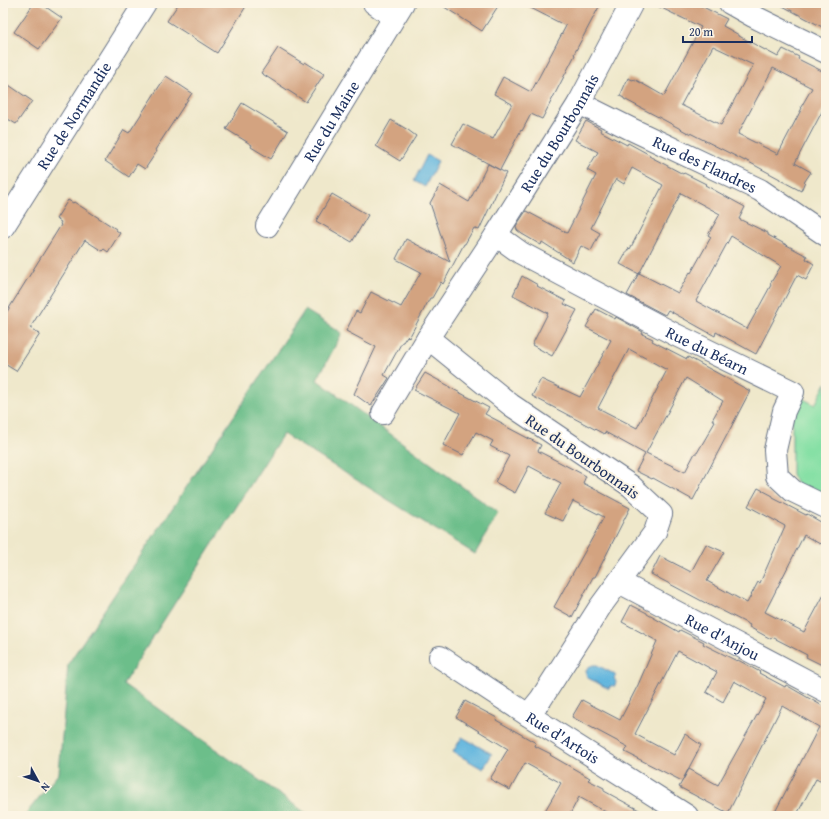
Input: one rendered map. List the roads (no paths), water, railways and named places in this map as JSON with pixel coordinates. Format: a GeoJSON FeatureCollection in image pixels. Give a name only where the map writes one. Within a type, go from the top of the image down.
{"type":"FeatureCollection","features":[{"type":"Feature","properties":{"kind":"street","name":"Rue de Normandie"},"geometry":{"type":"LineString","coordinates":[[3,228],[145,3]]}},
{"type":"Feature","properties":{"kind":"street","name":"Rue du Maine"},"geometry":{"type":"LineString","coordinates":[[267,226],[399,10],[374,3]]}},
{"type":"Feature","properties":{"kind":"street","name":"Rue du Bourbonnais"},"geometry":{"type":"LineString","coordinates":[[383,413],[428,338],[496,235],[579,103],[632,3]]}},
{"type":"Feature","properties":{"kind":"street"},"geometry":{"type":"LineString","coordinates":[[730,3],[826,52]]}},
{"type":"Feature","properties":{"kind":"street","name":"Rue des Flandres"},"geometry":{"type":"LineString","coordinates":[[579,103],[760,190],[826,235]]}},
{"type":"Feature","properties":{"kind":"street","name":"Rue du Béarn"},"geometry":{"type":"LineString","coordinates":[[496,235],[535,261],[676,335],[792,392],[784,411],[775,450],[777,476],[793,491],[826,507]]}},
{"type":"Feature","properties":{"kind":"street","name":"Rue du Bourbonnais"},"geometry":{"type":"LineString","coordinates":[[428,338],[511,405],[631,486],[661,514],[655,532],[600,607],[541,699],[528,715]]}},
{"type":"Feature","properties":{"kind":"street","name":"Rue d'Anjou"},"geometry":{"type":"LineString","coordinates":[[619,582],[826,691]]}},
{"type":"Feature","properties":{"kind":"street","name":"Rue d'Artois"},"geometry":{"type":"LineString","coordinates":[[440,657],[687,816]]}},
{"type":"Feature","properties":{"kind":"water"},"geometry":{"type":"Polygon","coordinates":[[[427,155],[438,161],[425,187],[414,181],[427,155]]]}},
{"type":"Feature","properties":{"kind":"water"},"geometry":{"type":"Polygon","coordinates":[[[593,665],[597,665],[616,675],[614,678],[616,682],[615,686],[610,686],[609,689],[588,678],[586,670],[593,665]]]}},
{"type":"Feature","properties":{"kind":"water"},"geometry":{"type":"Polygon","coordinates":[[[462,737],[492,754],[483,769],[453,752],[462,737]]]}}]}
